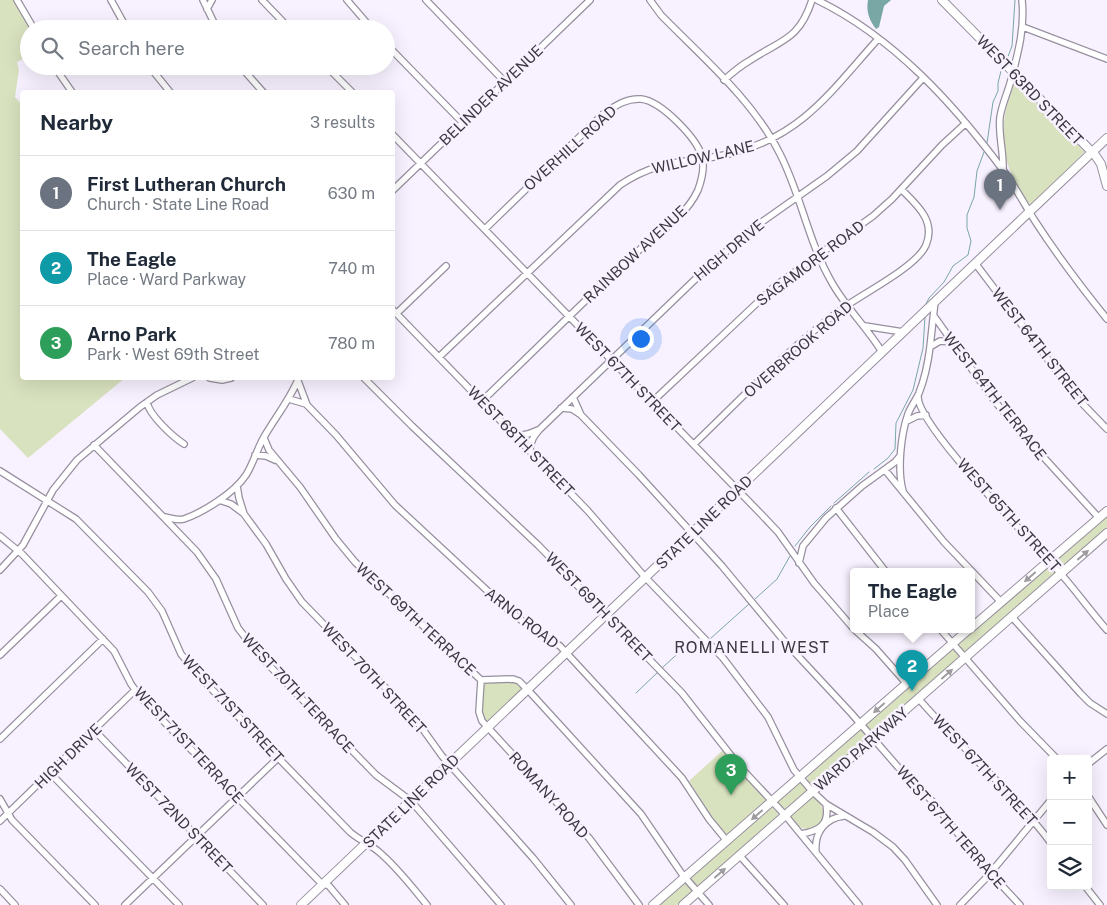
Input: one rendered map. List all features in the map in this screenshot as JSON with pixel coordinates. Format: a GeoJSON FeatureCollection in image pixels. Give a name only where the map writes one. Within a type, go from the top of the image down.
{"type":"FeatureCollection","features":[{"type":"Feature","properties":{"kind":"main road","name":"WEST 63RD STREET"},"geometry":{"type":"LineString","coordinates":[[944,1],[1012,73],[1093,154],[1101,164],[1107,184]]}},
{"type":"Feature","properties":{"kind":"main road","name":"STATE LINE ROAD"},"geometry":{"type":"LineString","coordinates":[[301,905],[1029,211],[1093,154],[1107,138]]}},
{"type":"Feature","properties":{"kind":"main road","name":"WARD PARKWAY"},"geometry":{"type":"LineString","coordinates":[[975,625],[1107,511]]}},
{"type":"Feature","properties":{"kind":"main road","name":"WARD PARKWAY"},"geometry":{"type":"LineString","coordinates":[[683,905],[1107,534]]}},
{"type":"Feature","properties":{"kind":"main road","name":"WARD PARKWAY"},"geometry":{"type":"LineString","coordinates":[[653,905],[965,633]]}},
{"type":"Feature","properties":{"kind":"street"},"geometry":{"type":"LineString","coordinates":[[17,0],[29,20]]}},
{"type":"Feature","properties":{"kind":"street"},"geometry":{"type":"LineString","coordinates":[[111,0],[122,20]]}},
{"type":"Feature","properties":{"kind":"street"},"geometry":{"type":"LineString","coordinates":[[203,0],[212,20]]}},
{"type":"Feature","properties":{"kind":"street"},"geometry":{"type":"LineString","coordinates":[[207,9],[212,0]]}},
{"type":"Feature","properties":{"kind":"street"},"geometry":{"type":"LineString","coordinates":[[262,0],[281,20]]}},
{"type":"Feature","properties":{"kind":"street"},"geometry":{"type":"LineString","coordinates":[[346,0],[364,20]]}},
{"type":"Feature","properties":{"kind":"street"},"geometry":{"type":"LineString","coordinates":[[426,0],[505,82]]}},
{"type":"Feature","properties":{"kind":"street","name":"BELINDER AVENUE"},"geometry":{"type":"LineString","coordinates":[[395,188],[590,0]]}},
{"type":"Feature","properties":{"kind":"street"},"geometry":{"type":"LineString","coordinates":[[650,0],[758,117],[785,164],[818,254],[832,282],[882,352]]}},
{"type":"Feature","properties":{"kind":"street"},"geometry":{"type":"LineString","coordinates":[[724,80],[750,60],[792,36],[802,23],[812,0]]}},
{"type":"Feature","properties":{"kind":"street"},"geometry":{"type":"LineString","coordinates":[[817,0],[834,8],[901,57],[966,123],[1003,170],[1067,267],[1107,319]]}},
{"type":"Feature","properties":{"kind":"street"},"geometry":{"type":"LineString","coordinates":[[831,0],[834,8]]}},
{"type":"Feature","properties":{"kind":"street"},"geometry":{"type":"LineString","coordinates":[[1003,170],[1004,161],[1000,117],[1023,27],[1022,0]]}},
{"type":"Feature","properties":{"kind":"street"},"geometry":{"type":"LineString","coordinates":[[1023,27],[1107,59]]}},
{"type":"Feature","properties":{"kind":"street","name":"WILLOW LANE"},"geometry":{"type":"LineString","coordinates":[[439,357],[614,189],[630,178],[663,164],[743,150],[772,139],[796,126],[830,94],[878,39]]}},
{"type":"Feature","properties":{"kind":"street"},"geometry":{"type":"LineString","coordinates":[[395,53],[463,123]]}},
{"type":"Feature","properties":{"kind":"street"},"geometry":{"type":"LineString","coordinates":[[60,75],[71,90]]}},
{"type":"Feature","properties":{"kind":"street"},"geometry":{"type":"LineString","coordinates":[[156,75],[168,90]]}},
{"type":"Feature","properties":{"kind":"street"},"geometry":{"type":"LineString","coordinates":[[248,75],[261,90]]}},
{"type":"Feature","properties":{"kind":"street"},"geometry":{"type":"LineString","coordinates":[[335,75],[350,90]]}},
{"type":"Feature","properties":{"kind":"street","name":"HIGH DRIVE"},"geometry":{"type":"LineString","coordinates":[[530,450],[533,437],[540,429],[716,259],[759,224],[826,176],[857,150],[923,78]]}},
{"type":"Feature","properties":{"kind":"street","name":"OVERHILL ROAD"},"geometry":{"type":"LineString","coordinates":[[485,229],[603,114],[628,100],[645,100],[659,107],[698,146],[703,158]]}},
{"type":"Feature","properties":{"kind":"street","name":"SAGAMORE ROAD"},"geometry":{"type":"LineString","coordinates":[[652,402],[754,304],[782,280],[873,216],[902,190],[942,145],[966,123]]}},
{"type":"Feature","properties":{"kind":"street","name":"WEST 67TH STREET"},"geometry":{"type":"LineString","coordinates":[[395,137],[738,489],[778,532],[799,563],[850,625]]}},
{"type":"Feature","properties":{"kind":"street"},"geometry":{"type":"LineString","coordinates":[[992,156],[1002,153]]}},
{"type":"Feature","properties":{"kind":"street"},"geometry":{"type":"LineString","coordinates":[[1093,154],[1107,163]]}},
{"type":"Feature","properties":{"kind":"street","name":"RAINBOW AVENUE"},"geometry":{"type":"LineString","coordinates":[[482,401],[629,258],[686,207],[697,191],[704,171],[703,158]]}},
{"type":"Feature","properties":{"kind":"street","name":"OVERBROOK ROAD"},"geometry":{"type":"LineString","coordinates":[[694,444],[798,346],[847,305],[916,260],[926,247],[929,231],[925,216],[902,190]]}},
{"type":"Feature","properties":{"kind":"street","name":"WEST 64TH STREET"},"geometry":{"type":"LineString","coordinates":[[975,263],[1072,391],[1107,429]]}},
{"type":"Feature","properties":{"kind":"street"},"geometry":{"type":"LineString","coordinates":[[395,311],[446,266]]}},
{"type":"Feature","properties":{"kind":"street"},"geometry":{"type":"LineString","coordinates":[[903,493],[900,478],[900,456],[906,422],[918,396],[926,369],[935,301]]}},
{"type":"Feature","properties":{"kind":"street","name":"WEST 68TH STREET"},"geometry":{"type":"LineString","coordinates":[[395,311],[606,530],[646,577],[709,643],[735,673],[768,717],[788,759],[812,791],[826,804],[873,832],[893,848],[905,860],[937,905]]}},
{"type":"Feature","properties":{"kind":"street","name":"WEST 64TH TERRACE"},"geometry":{"type":"LineString","coordinates":[[934,316],[1016,428],[1099,518]]}},
{"type":"Feature","properties":{"kind":"street"},"geometry":{"type":"LineString","coordinates":[[865,326],[903,332]]}},
{"type":"Feature","properties":{"kind":"street"},"geometry":{"type":"LineString","coordinates":[[930,347],[940,340],[952,342]]}},
{"type":"Feature","properties":{"kind":"street"},"geometry":{"type":"LineString","coordinates":[[0,570],[18,551],[58,483],[72,466],[94,445],[147,402],[188,380]]}},
{"type":"Feature","properties":{"kind":"street"},"geometry":{"type":"LineString","coordinates":[[163,516],[182,520],[219,500],[237,486],[247,474],[264,438],[289,399],[298,380]]}},
{"type":"Feature","properties":{"kind":"street","name":"ARNO ROAD"},"geometry":{"type":"LineString","coordinates":[[299,380],[307,404],[336,435],[379,488],[403,513],[506,609],[557,644],[566,653],[682,778],[727,841]]}},
{"type":"Feature","properties":{"kind":"street","name":"WEST 69TH STREET"},"geometry":{"type":"LineString","coordinates":[[366,380],[538,545],[682,693],[740,767],[785,816],[859,905]]}},
{"type":"Feature","properties":{"kind":"street","name":"WEST 65TH STREET"},"geometry":{"type":"LineString","coordinates":[[918,396],[918,401],[926,415],[977,483],[1049,560],[1107,630]]}},
{"type":"Feature","properties":{"kind":"street","name":"WEST 67TH TERRACE"},"geometry":{"type":"LineString","coordinates":[[573,397],[581,415]]}},
{"type":"Feature","properties":{"kind":"street"},"geometry":{"type":"LineString","coordinates":[[289,399],[307,404]]}},
{"type":"Feature","properties":{"kind":"street"},"geometry":{"type":"LineString","coordinates":[[147,402],[148,407],[166,429],[174,438],[184,444]]}},
{"type":"Feature","properties":{"kind":"street","name":"WEST 67TH TERRACE"},"geometry":{"type":"LineString","coordinates":[[561,408],[572,409],[581,415],[640,475],[722,566],[785,642],[861,724],[898,768],[935,804],[972,853],[1020,905]]}},
{"type":"Feature","properties":{"kind":"street"},"geometry":{"type":"LineString","coordinates":[[906,422],[917,416],[926,415]]}},
{"type":"Feature","properties":{"kind":"street","name":"HIGH DRIVE"},"geometry":{"type":"LineString","coordinates":[[516,436],[540,429]]}},
{"type":"Feature","properties":{"kind":"street","name":"WEST 69TH TERRACE"},"geometry":{"type":"LineString","coordinates":[[264,438],[269,450],[277,461],[300,487],[336,539],[355,562],[481,680],[513,679],[519,681],[641,814],[685,877],[709,905]]}},
{"type":"Feature","properties":{"kind":"street","name":"WEST 70TH TERRACE"},"geometry":{"type":"LineString","coordinates":[[94,445],[178,531],[207,565],[216,579],[232,617],[248,642],[376,775],[411,801],[501,905]]}},
{"type":"Feature","properties":{"kind":"street"},"geometry":{"type":"LineString","coordinates":[[256,455],[266,456],[277,461]]}},
{"type":"Feature","properties":{"kind":"street"},"geometry":{"type":"LineString","coordinates":[[799,563],[803,546],[826,518],[900,456]]}},
{"type":"Feature","properties":{"kind":"street"},"geometry":{"type":"LineString","coordinates":[[884,470],[944,542],[969,568]]}},
{"type":"Feature","properties":{"kind":"street","name":"WEST 71ST STREET"},"geometry":{"type":"LineString","coordinates":[[0,471],[48,500],[83,525],[148,592],[162,611],[181,654],[187,663],[350,832],[386,858],[427,905]]}},
{"type":"Feature","properties":{"kind":"street","name":"WEST 70TH STREET"},"geometry":{"type":"LineString","coordinates":[[237,486],[244,514]]}},
{"type":"Feature","properties":{"kind":"street","name":"WEST 70TH STREET"},"geometry":{"type":"LineString","coordinates":[[219,500],[231,504],[244,514],[266,544],[302,602],[414,717],[449,764],[533,858],[570,905]]}},
{"type":"Feature","properties":{"kind":"street"},"geometry":{"type":"LineString","coordinates":[[836,508],[883,568]]}},
{"type":"Feature","properties":{"kind":"street"},"geometry":{"type":"LineString","coordinates":[[178,531],[182,520]]}},
{"type":"Feature","properties":{"kind":"street","name":"WEST 71ST TERRACE"},"geometry":{"type":"LineString","coordinates":[[0,536],[18,551],[103,640],[120,660],[135,690],[320,882],[329,886],[345,905]]}},
{"type":"Feature","properties":{"kind":"street"},"geometry":{"type":"LineString","coordinates":[[790,549],[803,546]]}},
{"type":"Feature","properties":{"kind":"street"},"geometry":{"type":"LineString","coordinates":[[975,575],[1001,602]]}},
{"type":"Feature","properties":{"kind":"street"},"geometry":{"type":"LineString","coordinates":[[0,655],[61,596]]}},
{"type":"Feature","properties":{"kind":"street"},"geometry":{"type":"LineString","coordinates":[[1012,617],[1081,694],[1090,703],[1107,714]]}},
{"type":"Feature","properties":{"kind":"street","name":"WEST 67TH STREET"},"geometry":{"type":"LineString","coordinates":[[858,633],[907,684]]}},
{"type":"Feature","properties":{"kind":"street"},"geometry":{"type":"LineString","coordinates":[[944,633],[1020,721],[1053,755]]}},
{"type":"Feature","properties":{"kind":"street"},"geometry":{"type":"LineString","coordinates":[[0,739],[103,640]]}},
{"type":"Feature","properties":{"kind":"street","name":"ROMANY ROAD"},"geometry":{"type":"LineString","coordinates":[[481,680],[478,712],[482,721],[589,838],[639,905]]}},
{"type":"Feature","properties":{"kind":"street","name":"HIGH DRIVE"},"geometry":{"type":"LineString","coordinates":[[0,821],[135,690]]}},
{"type":"Feature","properties":{"kind":"street","name":"WEST 67TH STREET"},"geometry":{"type":"LineString","coordinates":[[918,698],[952,737],[1033,820],[1047,838]]}},
{"type":"Feature","properties":{"kind":"street","name":"WEST 72ND STREET"},"geometry":{"type":"LineString","coordinates":[[94,730],[263,905]]}},
{"type":"Feature","properties":{"kind":"street"},"geometry":{"type":"LineString","coordinates":[[1092,761],[1107,749]]}},
{"type":"Feature","properties":{"kind":"street"},"geometry":{"type":"LineString","coordinates":[[125,905],[278,758]]}},
{"type":"Feature","properties":{"kind":"street"},"geometry":{"type":"LineString","coordinates":[[52,771],[53,776],[179,905]]}},
{"type":"Feature","properties":{"kind":"street"},"geometry":{"type":"LineString","coordinates":[[0,799],[12,820],[95,905]]}},
{"type":"Feature","properties":{"kind":"street"},"geometry":{"type":"LineString","coordinates":[[1091,800],[1106,822]]}},
{"type":"Feature","properties":{"kind":"street"},"geometry":{"type":"LineString","coordinates":[[816,852],[817,837],[827,813],[826,804]]}},
{"type":"Feature","properties":{"kind":"street"},"geometry":{"type":"LineString","coordinates":[[960,905],[990,873],[1047,804]]}},
{"type":"Feature","properties":{"kind":"street"},"geometry":{"type":"LineString","coordinates":[[800,834],[816,830],[833,818],[844,816]]}},
{"type":"Feature","properties":{"kind":"street"},"geometry":{"type":"LineString","coordinates":[[740,856],[784,905]]}},
{"type":"Feature","properties":{"kind":"street"},"geometry":{"type":"LineString","coordinates":[[0,890],[15,905]]}},
{"type":"Feature","properties":{"kind":"street"},"geometry":{"type":"LineString","coordinates":[[1088,890],[1100,905]]}},
{"type":"Feature","properties":{"kind":"shaded area"},"geometry":{"type":"Polygon","coordinates":[[[0,0],[14,0],[26,20],[20,20],[20,60],[17,62],[19,70],[15,97],[20,103],[20,380],[123,380],[28,458],[0,429],[0,0]]]}},
{"type":"Feature","properties":{"kind":"shaded area"},"geometry":{"type":"Polygon","coordinates":[[[868,0],[891,0],[884,6],[879,27],[876,29],[867,8],[868,0]]]}},
{"type":"Feature","properties":{"kind":"shaded area"},"geometry":{"type":"Polygon","coordinates":[[[1016,81],[1085,152],[1031,205],[1011,173],[1004,148],[1003,136],[1006,111],[1013,84],[1016,81]]]}},
{"type":"Feature","properties":{"kind":"shaded area"},"geometry":{"type":"Polygon","coordinates":[[[1107,514],[1107,529],[1062,569],[1059,569],[1054,561],[1107,514]]]}},
{"type":"Feature","properties":{"kind":"shaded area"},"geometry":{"type":"Polygon","coordinates":[[[1047,566],[1050,566],[1056,574],[964,653],[957,646],[958,643],[970,633],[975,633],[975,628],[1047,566]]]}},
{"type":"Feature","properties":{"kind":"shaded area"},"geometry":{"type":"Polygon","coordinates":[[[951,649],[960,658],[872,733],[865,725],[951,649]]]}},
{"type":"Feature","properties":{"kind":"shaded area"},"geometry":{"type":"Polygon","coordinates":[[[486,682],[517,682],[523,689],[489,722],[483,715],[481,703],[482,691],[486,682]]]}},
{"type":"Feature","properties":{"kind":"shaded area"},"geometry":{"type":"Polygon","coordinates":[[[859,729],[868,738],[815,785],[810,784],[806,776],[859,729]]]}},
{"type":"Feature","properties":{"kind":"shaded area"},"geometry":{"type":"Polygon","coordinates":[[[723,750],[767,800],[727,836],[720,830],[689,781],[723,750]]]}},
{"type":"Feature","properties":{"kind":"shaded area"},"geometry":{"type":"Polygon","coordinates":[[[798,782],[801,782],[807,791],[787,809],[784,809],[778,803],[779,799],[798,782]]]}},
{"type":"Feature","properties":{"kind":"shaded area"},"geometry":{"type":"Polygon","coordinates":[[[813,796],[821,805],[824,813],[822,821],[818,826],[811,829],[804,828],[796,824],[790,815],[813,796]]]}},
{"type":"Feature","properties":{"kind":"shaded area"},"geometry":{"type":"Polygon","coordinates":[[[771,807],[778,813],[777,818],[699,885],[696,885],[690,878],[691,876],[771,807]]]}},
{"type":"Feature","properties":{"kind":"shaded area"},"geometry":{"type":"Polygon","coordinates":[[[683,883],[687,883],[692,889],[691,893],[677,905],[657,905],[683,883]]]}},
{"type":"Feature","properties":{"kind":"waterway"},"geometry":{"type":"LineString","coordinates":[[1007,59],[1012,46],[1015,0]]}},
{"type":"Feature","properties":{"kind":"waterway"},"geometry":{"type":"LineString","coordinates":[[987,143],[993,102],[998,91],[1002,67]]}},
{"type":"Feature","properties":{"kind":"waterway"},"geometry":{"type":"LineString","coordinates":[[926,304],[944,282],[953,266],[968,255],[971,241],[967,228],[967,215],[974,197],[977,171],[984,152]]}},
{"type":"Feature","properties":{"kind":"waterway"},"geometry":{"type":"LineString","coordinates":[[874,469],[888,458],[895,449],[896,423],[913,390],[923,348],[925,317]]}},
{"type":"Feature","properties":{"kind":"waterway"},"geometry":{"type":"LineString","coordinates":[[834,503],[869,472]]}},
{"type":"Feature","properties":{"kind":"waterway"},"geometry":{"type":"LineString","coordinates":[[795,546],[810,527],[831,506]]}},
{"type":"Feature","properties":{"kind":"waterway"},"geometry":{"type":"LineString","coordinates":[[755,599],[777,579],[790,556]]}},
{"type":"Feature","properties":{"kind":"waterway"},"geometry":{"type":"LineString","coordinates":[[710,639],[749,604]]}},
{"type":"Feature","properties":{"kind":"waterway"},"geometry":{"type":"LineString","coordinates":[[662,668],[685,647],[703,641]]}},
{"type":"Feature","properties":{"kind":"waterway"},"geometry":{"type":"LineString","coordinates":[[636,693],[657,673]]}},
{"type":"Feature","properties":{"kind":"place","name":"First Lutheran Church"},"geometry":{"type":"Point","coordinates":[1000,210]}},
{"type":"Feature","properties":{"kind":"place","name":"The Eagle"},"geometry":{"type":"Point","coordinates":[912,691]}},
{"type":"Feature","properties":{"kind":"place","name":"Arno Park"},"geometry":{"type":"Point","coordinates":[731,795]}},
{"type":"Feature","properties":{"kind":"district","name":"ROMANELLI WEST"},"geometry":{"type":"Point","coordinates":[752,647]}}]}
